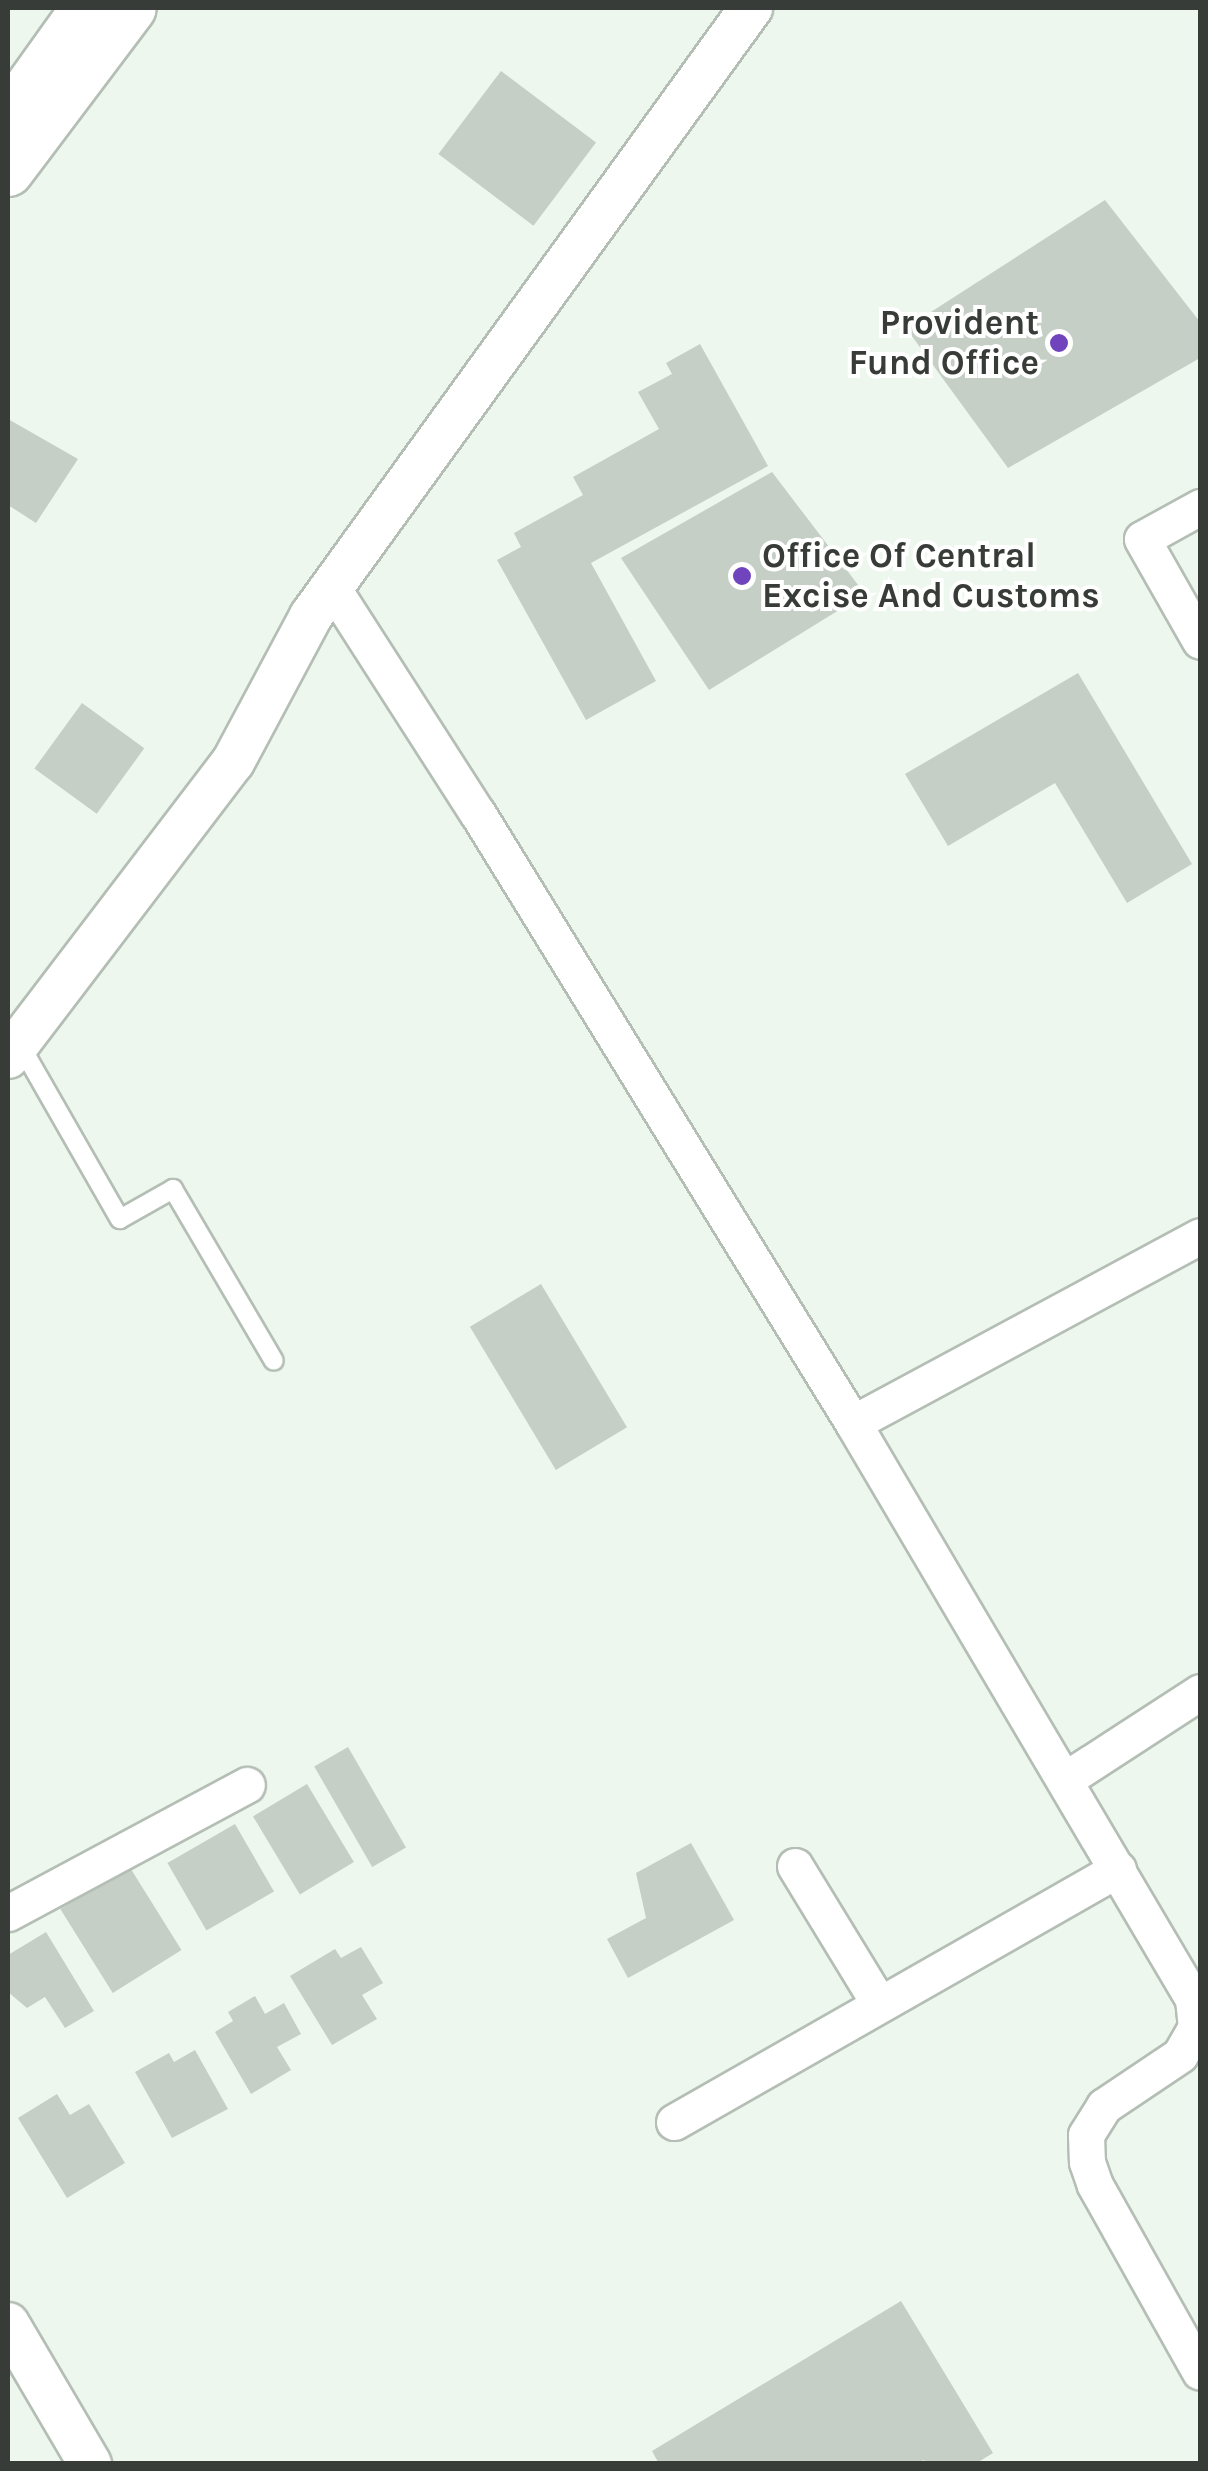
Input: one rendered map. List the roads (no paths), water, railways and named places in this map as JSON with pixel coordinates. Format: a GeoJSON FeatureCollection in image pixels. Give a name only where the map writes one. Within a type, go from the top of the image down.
{"type":"FeatureCollection","features":[{"type":"Feature","properties":{"kind":"main road"},"geometry":{"type":"LineString","coordinates":[[8,119],[87,8]]}},
{"type":"Feature","properties":{"kind":"main road"},"geometry":{"type":"LineString","coordinates":[[8,170],[131,8]]}},
{"type":"Feature","properties":{"kind":"street"},"geometry":{"type":"LineString","coordinates":[[13,1050],[233,762],[311,616],[751,8]]}},
{"type":"Feature","properties":{"kind":"street"},"geometry":{"type":"LineString","coordinates":[[1200,506],[1142,539],[1200,641]]}},
{"type":"Feature","properties":{"kind":"street"},"geometry":{"type":"LineString","coordinates":[[332,587],[478,814],[853,1423],[982,1648],[1066,1779],[1193,1999],[1196,2027],[1180,2055],[1104,2106],[1086,2136],[1087,2162],[1200,2372]]}},
{"type":"Feature","properties":{"kind":"street"},"geometry":{"type":"LineString","coordinates":[[853,1423],[1200,1236]]}},
{"type":"Feature","properties":{"kind":"street"},"geometry":{"type":"LineString","coordinates":[[1066,1779],[1200,1692]]}},
{"type":"Feature","properties":{"kind":"street"},"geometry":{"type":"LineString","coordinates":[[8,1913],[247,1785]]}},
{"type":"Feature","properties":{"kind":"street"},"geometry":{"type":"LineString","coordinates":[[795,1866],[878,2002]]}},
{"type":"Feature","properties":{"kind":"street"},"geometry":{"type":"LineString","coordinates":[[674,2122],[878,2002],[1118,1869]]}},
{"type":"Feature","properties":{"kind":"street"},"geometry":{"type":"LineString","coordinates":[[8,2324],[90,2464]]}},
{"type":"Feature","properties":{"kind":"lane"},"geometry":{"type":"LineString","coordinates":[[13,1050],[120,1219],[173,1189],[274,1361]]}},
{"type":"Feature","properties":{"kind":"place","name":"Provident Fund Office"},"geometry":{"type":"Point","coordinates":[1059,343]}},
{"type":"Feature","properties":{"kind":"place","name":"Office Of Central Excise And Customs"},"geometry":{"type":"Point","coordinates":[742,576]}}]}
